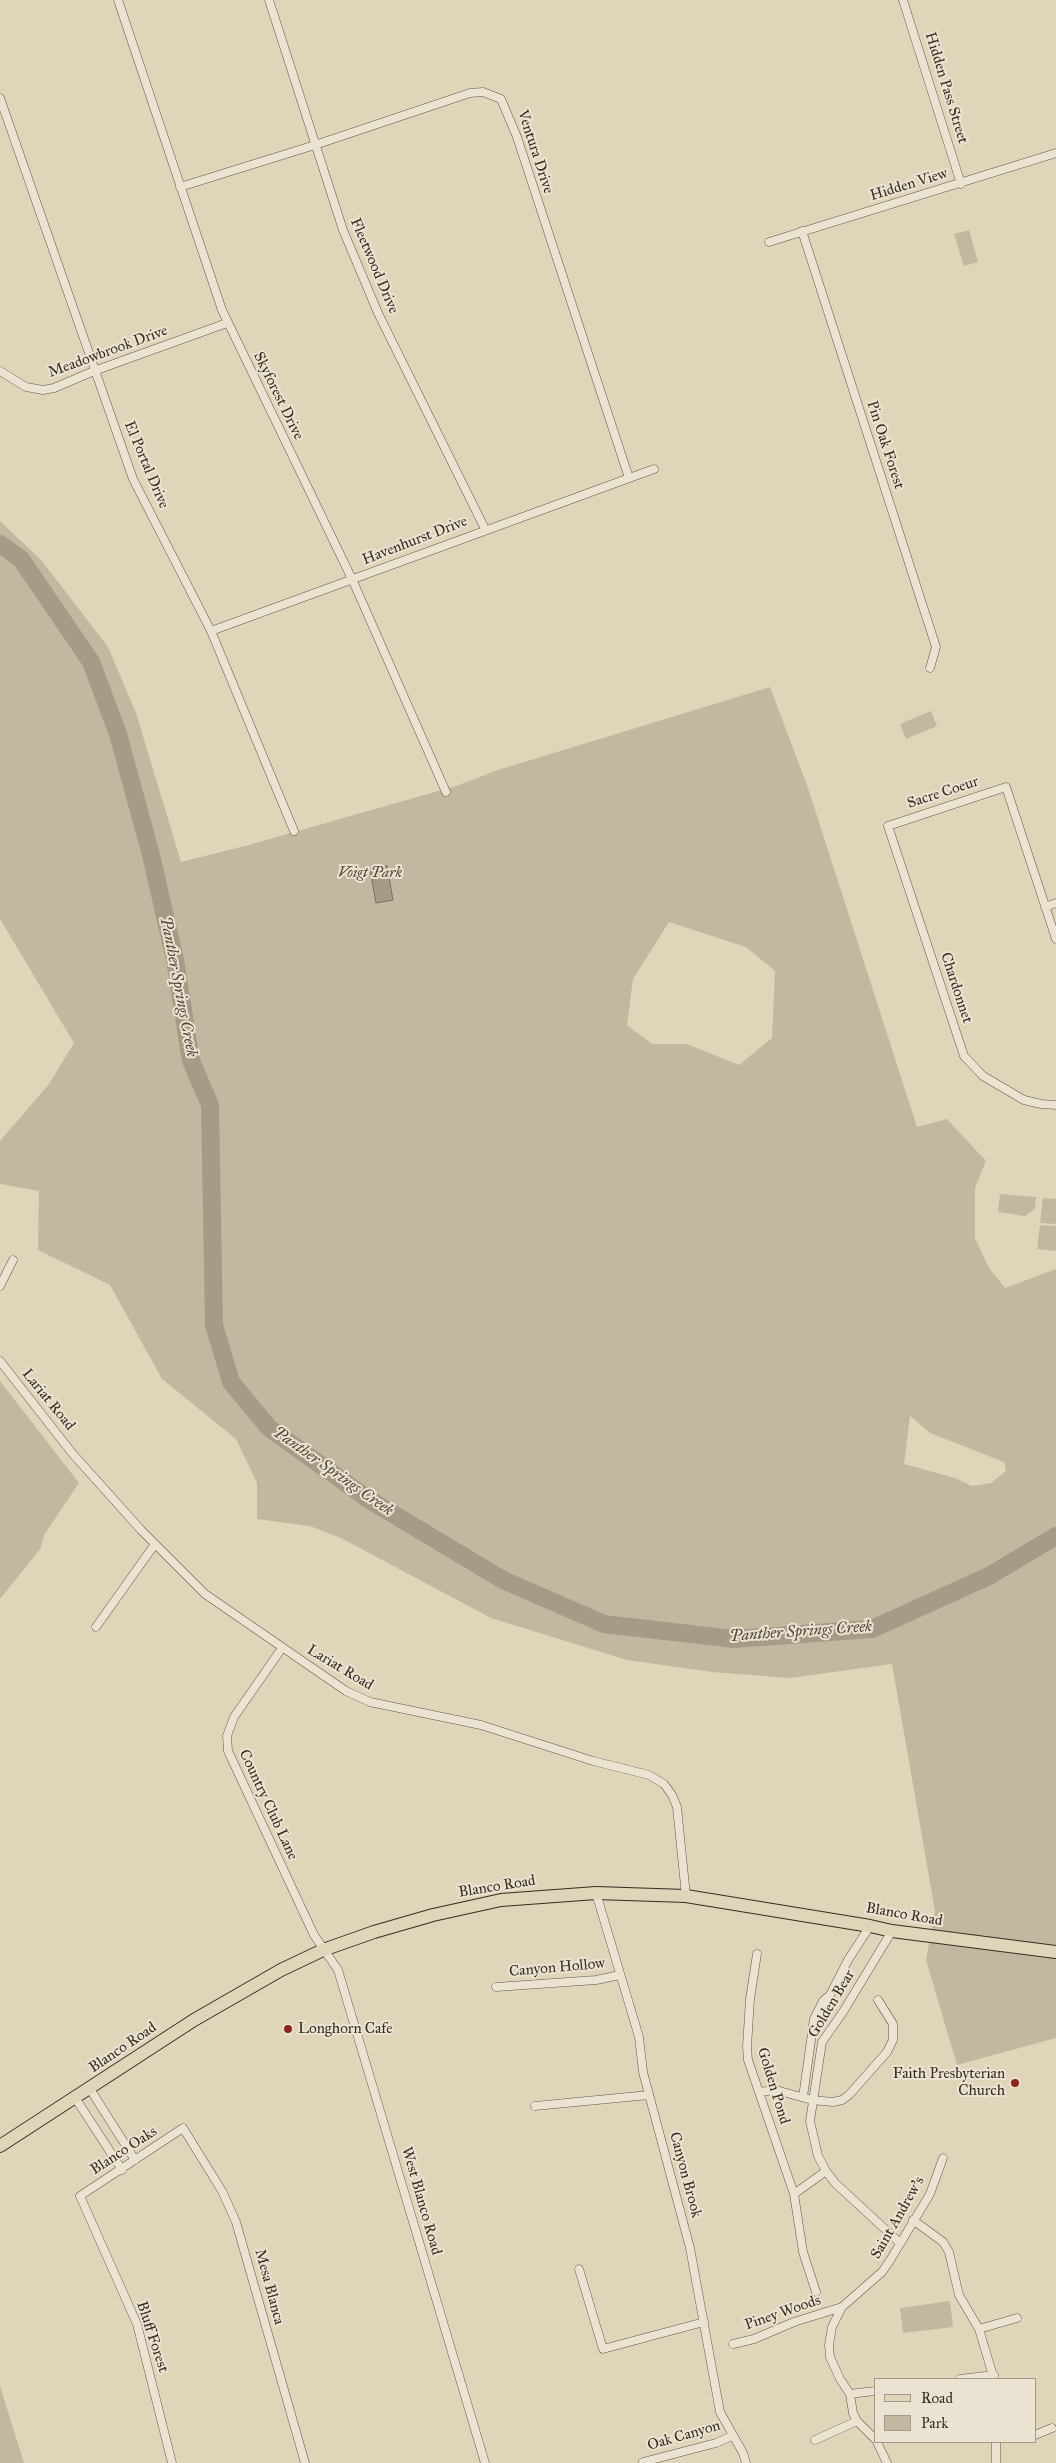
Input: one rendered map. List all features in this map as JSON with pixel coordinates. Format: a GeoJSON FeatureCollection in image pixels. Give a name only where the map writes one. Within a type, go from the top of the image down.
{"type":"FeatureCollection","features":[{"type":"Feature","properties":{"kind":"main road","name":"Blanco Road"},"geometry":{"type":"LineString","coordinates":[[0,2146],[90,2090],[194,2020],[251,1986],[323,1950],[374,1932],[467,1907],[501,1900],[596,1893],[686,1896],[892,1931],[1056,1952]]}},
{"type":"Feature","properties":{"kind":"street","name":"Skyforest Drive"},"geometry":{"type":"LineString","coordinates":[[118,0],[227,323],[352,580],[446,792]]}},
{"type":"Feature","properties":{"kind":"street","name":"Fleetwood Drive"},"geometry":{"type":"LineString","coordinates":[[269,0],[343,230],[378,313],[485,529]]}},
{"type":"Feature","properties":{"kind":"street","name":"Hidden Pass Street"},"geometry":{"type":"LineString","coordinates":[[903,0],[961,184]]}},
{"type":"Feature","properties":{"kind":"street","name":"Ventura Drive"},"geometry":{"type":"LineString","coordinates":[[180,187],[315,146],[470,93],[484,92],[500,99],[517,137],[628,478]]}},
{"type":"Feature","properties":{"kind":"street","name":"El Portal Drive"},"geometry":{"type":"LineString","coordinates":[[0,98],[94,371],[134,479],[211,631],[294,831]]}},
{"type":"Feature","properties":{"kind":"street","name":"Hidden View"},"geometry":{"type":"LineString","coordinates":[[769,242],[1056,153]]}},
{"type":"Feature","properties":{"kind":"street","name":"Pin Oak Forest"},"geometry":{"type":"LineString","coordinates":[[802,231],[936,647],[930,668]]}},
{"type":"Feature","properties":{"kind":"street","name":"Meadowbrook Drive"},"geometry":{"type":"LineString","coordinates":[[0,371],[26,387],[43,390],[54,388],[94,371],[227,323]]}},
{"type":"Feature","properties":{"kind":"street","name":"Havenhurst Drive"},"geometry":{"type":"LineString","coordinates":[[211,631],[485,529],[654,469]]}},
{"type":"Feature","properties":{"kind":"street","name":"Sacre Coeur"},"geometry":{"type":"LineString","coordinates":[[888,826],[1006,787],[1046,907]]}},
{"type":"Feature","properties":{"kind":"street","name":"Chardonnet"},"geometry":{"type":"LineString","coordinates":[[888,826],[964,1056],[983,1076],[1024,1100],[1056,1105]]}},
{"type":"Feature","properties":{"kind":"street"},"geometry":{"type":"LineString","coordinates":[[1056,903],[1046,907],[1056,939]]}},
{"type":"Feature","properties":{"kind":"street"},"geometry":{"type":"LineString","coordinates":[[0,1286],[13,1260]]}},
{"type":"Feature","properties":{"kind":"street","name":"Lariat Road"},"geometry":{"type":"LineString","coordinates":[[0,1361],[72,1453],[155,1544],[205,1594],[282,1648],[361,1699],[481,1725],[593,1761],[649,1776],[664,1784],[672,1795],[677,1807],[686,1896]]}},
{"type":"Feature","properties":{"kind":"street"},"geometry":{"type":"LineString","coordinates":[[96,1627],[155,1544]]}},
{"type":"Feature","properties":{"kind":"street","name":"Country Club Lane"},"geometry":{"type":"LineString","coordinates":[[282,1648],[234,1717],[227,1736],[228,1750],[323,1950]]}},
{"type":"Feature","properties":{"kind":"street","name":"Canyon Brook"},"geometry":{"type":"LineString","coordinates":[[596,1893],[639,2037],[643,2072],[690,2248],[720,2412],[743,2453],[746,2463]]}},
{"type":"Feature","properties":{"kind":"street","name":"Golden Bear"},"geometry":{"type":"LineString","coordinates":[[803,2097],[814,2019],[823,2001],[830,1995],[848,1960],[870,1926]]}},
{"type":"Feature","properties":{"kind":"street","name":"Golden Bear"},"geometry":{"type":"LineString","coordinates":[[892,1931],[844,2012],[822,2042],[810,2121],[814,2140],[826,2171],[835,2183],[900,2242]]}},
{"type":"Feature","properties":{"kind":"street","name":"West Blanco Road"},"geometry":{"type":"LineString","coordinates":[[323,1950],[338,1970],[485,2463]]}},
{"type":"Feature","properties":{"kind":"street","name":"Golden Pond"},"geometry":{"type":"LineString","coordinates":[[757,1954],[750,1999],[747,2047],[759,2092],[794,2194],[803,2252],[816,2292]]}},
{"type":"Feature","properties":{"kind":"street","name":"Canyon Hollow"},"geometry":{"type":"LineString","coordinates":[[496,1987],[596,1980],[620,1975]]}},
{"type":"Feature","properties":{"kind":"street"},"geometry":{"type":"LineString","coordinates":[[759,2092],[776,2090],[812,2100],[842,2100],[887,2052],[893,2040],[893,2024],[878,2000]]}},
{"type":"Feature","properties":{"kind":"street"},"geometry":{"type":"LineString","coordinates":[[90,2090],[136,2160]]}},
{"type":"Feature","properties":{"kind":"street"},"geometry":{"type":"LineString","coordinates":[[535,2106],[649,2095]]}},
{"type":"Feature","properties":{"kind":"street"},"geometry":{"type":"LineString","coordinates":[[76,2099],[122,2170]]}},
{"type":"Feature","properties":{"kind":"street","name":"Blanco Oaks"},"geometry":{"type":"LineString","coordinates":[[80,2196],[183,2128]]}},
{"type":"Feature","properties":{"kind":"street","name":"Mesa Blanca"},"geometry":{"type":"LineString","coordinates":[[183,2128],[222,2191],[236,2222],[305,2463]]}},
{"type":"Feature","properties":{"kind":"street"},"geometry":{"type":"LineString","coordinates":[[106,2146],[120,2137]]}},
{"type":"Feature","properties":{"kind":"street","name":"Saint Andrew's"},"geometry":{"type":"LineString","coordinates":[[874,2438],[853,2413],[850,2394],[830,2357],[829,2345],[832,2327],[842,2307],[882,2272],[930,2194],[943,2158]]}},
{"type":"Feature","properties":{"kind":"street"},"geometry":{"type":"LineString","coordinates":[[794,2194],[826,2171]]}},
{"type":"Feature","properties":{"kind":"street","name":"Bluff Forest"},"geometry":{"type":"LineString","coordinates":[[80,2196],[137,2324],[172,2463]]}},
{"type":"Feature","properties":{"kind":"street"},"geometry":{"type":"LineString","coordinates":[[913,2220],[943,2242],[949,2252],[959,2295],[979,2329],[994,2377],[977,2378]]}},
{"type":"Feature","properties":{"kind":"street"},"geometry":{"type":"LineString","coordinates":[[579,2269],[603,2349],[704,2322]]}},
{"type":"Feature","properties":{"kind":"street","name":"Piney Woods"},"geometry":{"type":"LineString","coordinates":[[733,2344],[754,2339],[794,2322],[842,2307]]}},
{"type":"Feature","properties":{"kind":"street"},"geometry":{"type":"LineString","coordinates":[[979,2329],[1017,2318]]}},
{"type":"Feature","properties":{"kind":"street"},"geometry":{"type":"LineString","coordinates":[[850,2394],[874,2391]]}},
{"type":"Feature","properties":{"kind":"street"},"geometry":{"type":"LineString","coordinates":[[815,2440],[857,2420]]}},
{"type":"Feature","properties":{"kind":"street"},"geometry":{"type":"LineString","coordinates":[[1036,2435],[1052,2428]]}},
{"type":"Feature","properties":{"kind":"street","name":"Oak Canyon"},"geometry":{"type":"LineString","coordinates":[[642,2462],[716,2443],[732,2436]]}},
{"type":"Feature","properties":{"kind":"street"},"geometry":{"type":"LineString","coordinates":[[877,2443],[887,2463]]}},
{"type":"Feature","properties":{"kind":"street"},"geometry":{"type":"LineString","coordinates":[[996,2443],[996,2463]]}},
{"type":"Feature","properties":{"kind":"green space"},"geometry":{"type":"Polygon","coordinates":[[[969,230],[978,262],[964,266],[954,234],[969,230]]]}},
{"type":"Feature","properties":{"kind":"green space","name":"Voigt Park"},"geometry":{"type":"Polygon","coordinates":[[[0,521],[42,561],[108,647],[136,713],[181,862],[245,846],[456,786],[498,770],[770,687],[808,788],[917,1127],[947,1119],[986,1161],[975,1188],[975,1238],[989,1268],[1005,1288],[1056,1269],[1056,2038],[957,2065],[926,1960],[935,1911],[892,1664],[790,1678],[712,1672],[627,1660],[491,1618],[341,1538],[310,1526],[257,1519],[257,1483],[236,1439],[162,1379],[110,1285],[38,1250],[39,1191],[0,1184],[0,1141],[49,1084],[74,1043],[0,919],[0,521]],[[669,922],[633,979],[627,1025],[652,1044],[687,1044],[739,1065],[772,1038],[775,971],[746,947],[669,922]],[[910,1416],[904,1464],[955,1478],[972,1486],[991,1483],[1006,1471],[1004,1462],[930,1433],[910,1416]]]}},
{"type":"Feature","properties":{"kind":"green space"},"geometry":{"type":"Polygon","coordinates":[[[931,711],[937,726],[906,739],[900,724],[931,711]]]}},
{"type":"Feature","properties":{"kind":"green space"},"geometry":{"type":"Polygon","coordinates":[[[1000,1194],[1036,1197],[1035,1209],[1025,1216],[998,1212],[1000,1194]]]}},
{"type":"Feature","properties":{"kind":"green space"},"geometry":{"type":"Polygon","coordinates":[[[1043,1198],[1056,1199],[1056,1224],[1040,1223],[1043,1198]]]}},
{"type":"Feature","properties":{"kind":"green space"},"geometry":{"type":"Polygon","coordinates":[[[1040,1225],[1056,1226],[1056,1251],[1037,1249],[1040,1225]]]}},
{"type":"Feature","properties":{"kind":"green space"},"geometry":{"type":"Polygon","coordinates":[[[0,1381],[79,1483],[44,1535],[41,1548],[0,1599],[0,1381]]]}},
{"type":"Feature","properties":{"kind":"green space"},"geometry":{"type":"Polygon","coordinates":[[[950,2301],[953,2327],[903,2333],[900,2308],[950,2301]]]}},
{"type":"Feature","properties":{"kind":"green space"},"geometry":{"type":"Polygon","coordinates":[[[0,2386],[24,2463],[0,2463],[0,2386]]]}},
{"type":"Feature","properties":{"kind":"shaded area"},"geometry":{"type":"Polygon","coordinates":[[[387,866],[393,900],[376,903],[370,869],[387,866]]]}},
{"type":"Feature","properties":{"kind":"waterway","name":"Panther Springs Creek"},"geometry":{"type":"LineString","coordinates":[[0,544],[21,559],[91,662],[118,734],[151,855],[175,960],[191,1061],[210,1105],[214,1325],[231,1382],[269,1428],[368,1499],[503,1580],[604,1624],[734,1639],[872,1629],[989,1576],[1056,1536]]}},
{"type":"Feature","properties":{"kind":"place","name":"Longhorn Cafe"},"geometry":{"type":"Point","coordinates":[288,2029]}},
{"type":"Feature","properties":{"kind":"place","name":"Faith Presbyterian Church"},"geometry":{"type":"Point","coordinates":[1015,2083]}}]}
